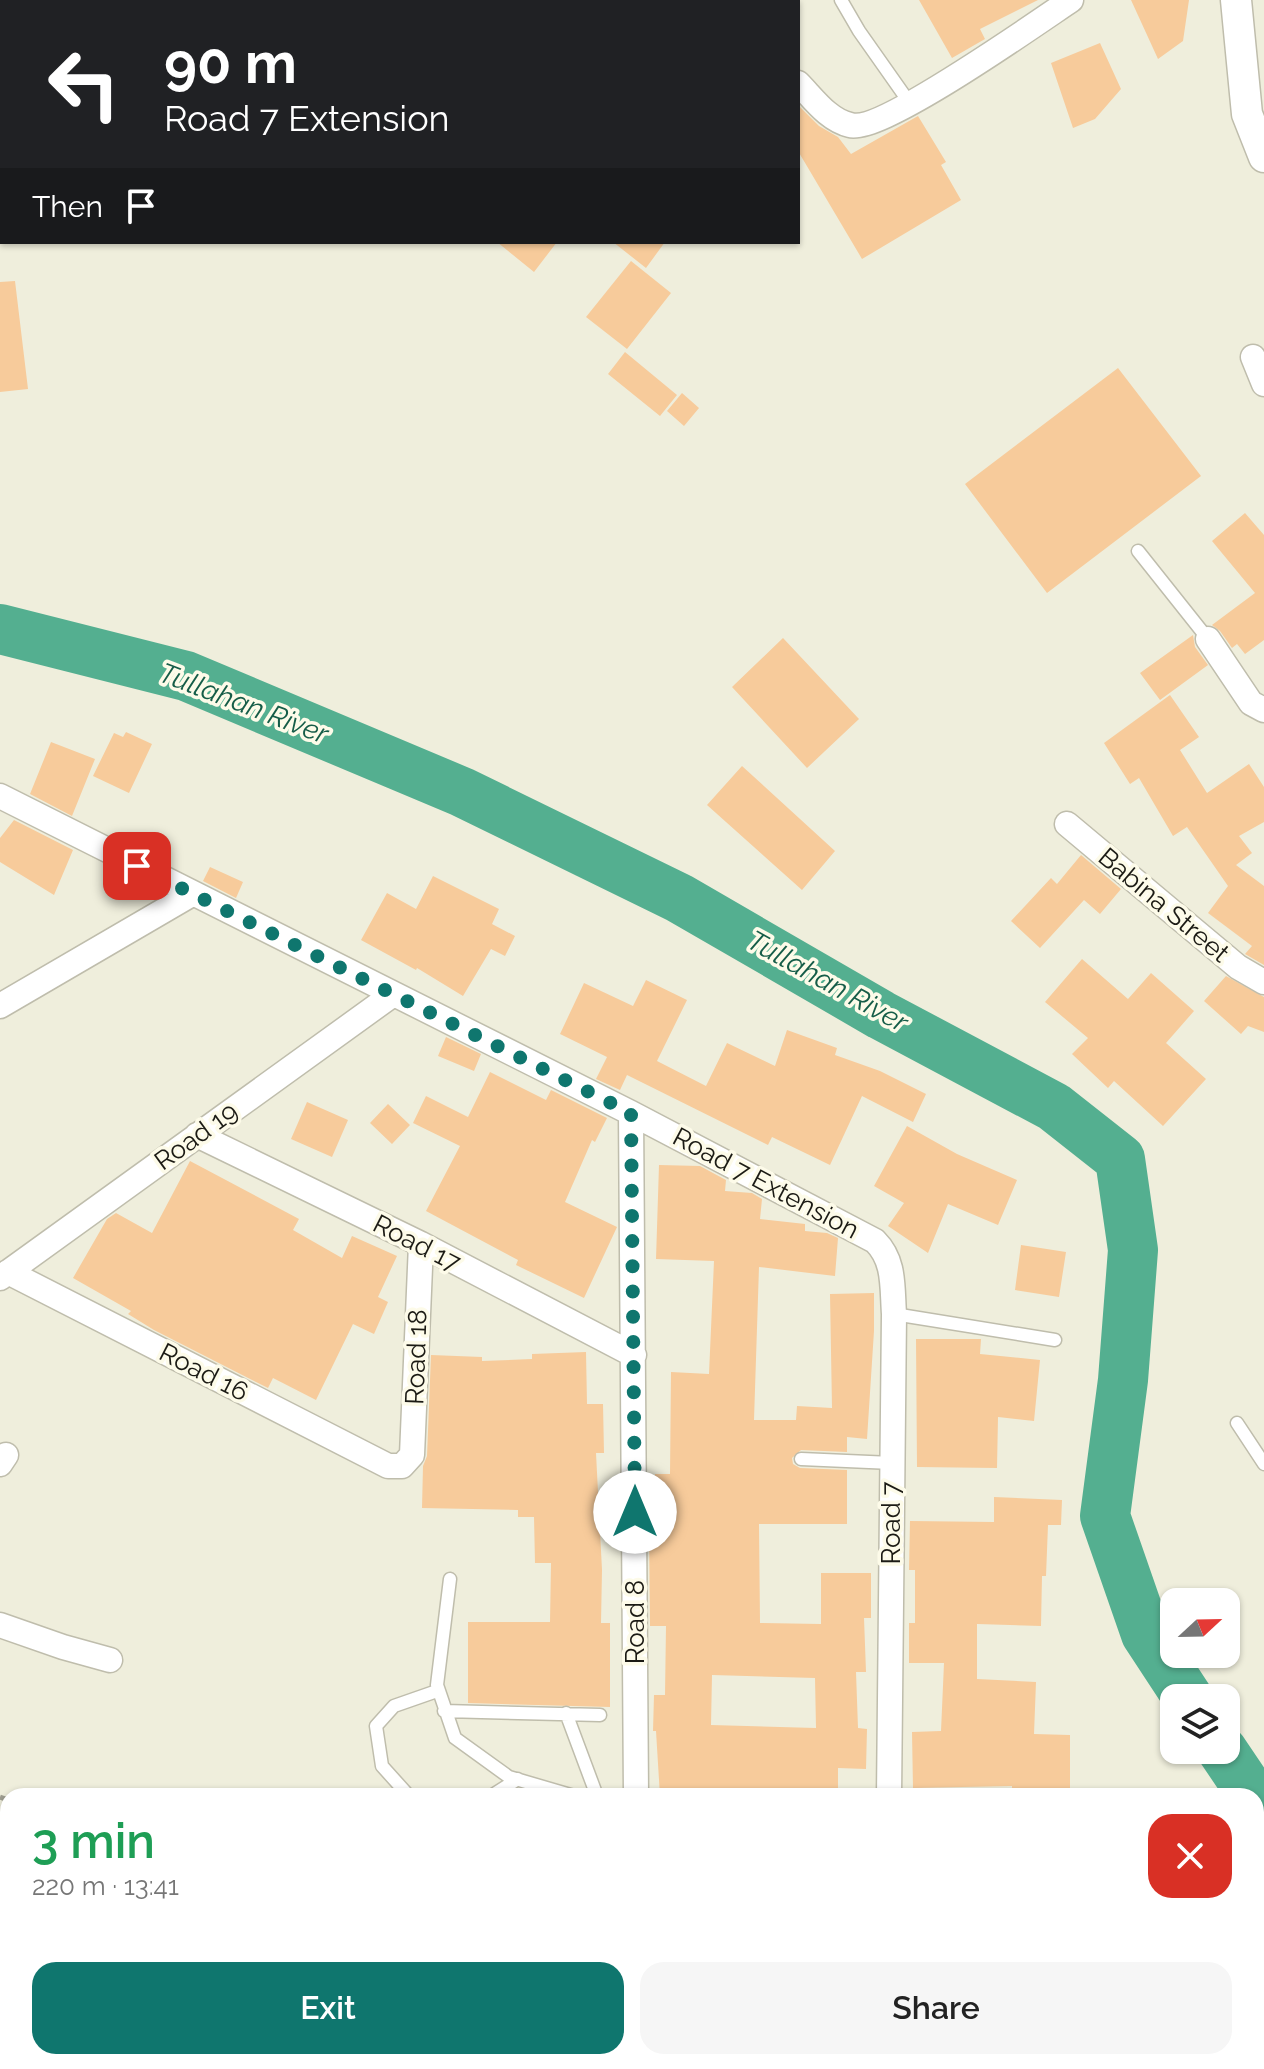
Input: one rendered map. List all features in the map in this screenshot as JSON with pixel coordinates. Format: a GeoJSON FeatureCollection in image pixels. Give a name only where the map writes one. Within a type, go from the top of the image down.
{"type":"FeatureCollection","features":[{"type":"Feature","properties":{"kind":"street"},"geometry":{"type":"LineString","coordinates":[[800,85],[830,115],[851,126],[871,123],[947,83],[1071,0]]}},
{"type":"Feature","properties":{"kind":"street"},"geometry":{"type":"LineString","coordinates":[[1236,0],[1247,114],[1264,157]]}},
{"type":"Feature","properties":{"kind":"street"},"geometry":{"type":"LineString","coordinates":[[1253,357],[1264,384]]}},
{"type":"Feature","properties":{"kind":"street"},"geometry":{"type":"LineString","coordinates":[[1208,639],[1251,703],[1264,710]]}},
{"type":"Feature","properties":{"kind":"street","name":"Road 7 Extension"},"geometry":{"type":"LineString","coordinates":[[0,796],[631,1113],[875,1241],[885,1251]]}},
{"type":"Feature","properties":{"kind":"street","name":"Babina Street"},"geometry":{"type":"LineString","coordinates":[[1067,824],[1238,967],[1264,982]]}},
{"type":"Feature","properties":{"kind":"street"},"geometry":{"type":"LineString","coordinates":[[0,1006],[192,894]]}},
{"type":"Feature","properties":{"kind":"street","name":"Road 19"},"geometry":{"type":"LineString","coordinates":[[4,1275],[392,995]]}},
{"type":"Feature","properties":{"kind":"street","name":"Road 8"},"geometry":{"type":"LineString","coordinates":[[631,1113],[636,1788]]}},
{"type":"Feature","properties":{"kind":"street","name":"Road 17"},"geometry":{"type":"LineString","coordinates":[[197,1135],[421,1244],[634,1355]]}},
{"type":"Feature","properties":{"kind":"street","name":"Road 18"},"geometry":{"type":"LineString","coordinates":[[402,1466],[412,1455],[421,1244]]}},
{"type":"Feature","properties":{"kind":"street","name":"Road 7"},"geometry":{"type":"LineString","coordinates":[[885,1251],[891,1264],[894,1314],[889,1788]]}},
{"type":"Feature","properties":{"kind":"street","name":"Road 16"},"geometry":{"type":"LineString","coordinates":[[4,1275],[388,1466],[402,1466]]}},
{"type":"Feature","properties":{"kind":"street"},"geometry":{"type":"LineString","coordinates":[[0,1625],[110,1660]]}},
{"type":"Feature","properties":{"kind":"lane"},"geometry":{"type":"LineString","coordinates":[[841,0],[909,102]]}},
{"type":"Feature","properties":{"kind":"lane"},"geometry":{"type":"LineString","coordinates":[[1138,551],[1208,639]]}},
{"type":"Feature","properties":{"kind":"lane"},"geometry":{"type":"LineString","coordinates":[[894,1314],[1055,1340]]}},
{"type":"Feature","properties":{"kind":"lane"},"geometry":{"type":"LineString","coordinates":[[1237,1423],[1264,1464]]}},
{"type":"Feature","properties":{"kind":"lane"},"geometry":{"type":"LineString","coordinates":[[801,1459],[892,1463]]}},
{"type":"Feature","properties":{"kind":"lane"},"geometry":{"type":"LineString","coordinates":[[450,1579],[437,1691],[455,1738],[509,1777],[548,1788]]}},
{"type":"Feature","properties":{"kind":"lane"},"geometry":{"type":"LineString","coordinates":[[402,1788],[382,1766],[376,1726],[394,1706],[437,1691]]}},
{"type":"Feature","properties":{"kind":"lane"},"geometry":{"type":"LineString","coordinates":[[444,1711],[600,1715]]}},
{"type":"Feature","properties":{"kind":"lane"},"geometry":{"type":"LineString","coordinates":[[566,1713],[594,1788]]}},
{"type":"Feature","properties":{"kind":"lane"},"geometry":{"type":"LineString","coordinates":[[504,1788],[518,1779]]}},
{"type":"Feature","properties":{"kind":"building"},"geometry":{"type":"Polygon","coordinates":[[[919,0],[1038,0],[980,29],[985,39],[952,58],[919,0]]]}},
{"type":"Feature","properties":{"kind":"building"},"geometry":{"type":"Polygon","coordinates":[[[1131,0],[1189,0],[1183,41],[1158,59],[1131,0]]]}},
{"type":"Feature","properties":{"kind":"building"},"geometry":{"type":"Polygon","coordinates":[[[1100,43],[1121,89],[1095,119],[1073,128],[1051,63],[1100,43]]]}},
{"type":"Feature","properties":{"kind":"building"},"geometry":{"type":"Polygon","coordinates":[[[800,107],[819,126],[838,137],[851,154],[918,116],[946,162],[941,165],[961,200],[862,259],[800,154],[800,107]]]}},
{"type":"Feature","properties":{"kind":"building"},"geometry":{"type":"Polygon","coordinates":[[[499,244],[555,244],[534,272],[499,244]]]}},
{"type":"Feature","properties":{"kind":"building"},"geometry":{"type":"Polygon","coordinates":[[[616,244],[664,244],[646,268],[616,244]]]}},
{"type":"Feature","properties":{"kind":"building"},"geometry":{"type":"Polygon","coordinates":[[[631,261],[671,293],[627,349],[586,317],[631,261]]]}},
{"type":"Feature","properties":{"kind":"building"},"geometry":{"type":"Polygon","coordinates":[[[15,281],[28,389],[0,392],[0,282],[15,281]]]}},
{"type":"Feature","properties":{"kind":"building"},"geometry":{"type":"Polygon","coordinates":[[[625,352],[677,395],[660,416],[608,374],[625,352]]]}},
{"type":"Feature","properties":{"kind":"building"},"geometry":{"type":"Polygon","coordinates":[[[1118,368],[1201,476],[1047,593],[965,484],[1118,368]]]}},
{"type":"Feature","properties":{"kind":"building"},"geometry":{"type":"Polygon","coordinates":[[[682,393],[699,408],[684,426],[667,411],[682,393]]]}},
{"type":"Feature","properties":{"kind":"building"},"geometry":{"type":"Polygon","coordinates":[[[1245,513],[1264,535],[1264,640],[1245,654],[1237,644],[1232,648],[1212,625],[1255,593],[1212,541],[1245,513]]]}},
{"type":"Feature","properties":{"kind":"building"},"geometry":{"type":"Polygon","coordinates":[[[1193,635],[1195,647],[1208,665],[1160,700],[1140,673],[1193,635]]]}},
{"type":"Feature","properties":{"kind":"building"},"geometry":{"type":"Polygon","coordinates":[[[783,638],[859,719],[807,768],[732,687],[783,638]]]}},
{"type":"Feature","properties":{"kind":"building"},"geometry":{"type":"Polygon","coordinates":[[[1170,695],[1199,737],[1180,750],[1207,793],[1249,764],[1264,787],[1264,822],[1239,836],[1252,853],[1236,865],[1264,886],[1264,965],[1245,954],[1252,946],[1208,913],[1228,886],[1187,827],[1173,836],[1139,778],[1130,784],[1104,743],[1170,695]]]}},
{"type":"Feature","properties":{"kind":"building"},"geometry":{"type":"Polygon","coordinates":[[[126,732],[152,744],[129,793],[93,776],[114,733],[123,737],[126,732]]]}},
{"type":"Feature","properties":{"kind":"building"},"geometry":{"type":"Polygon","coordinates":[[[51,742],[95,759],[72,816],[30,794],[51,742]]]}},
{"type":"Feature","properties":{"kind":"building"},"geometry":{"type":"Polygon","coordinates":[[[742,766],[835,851],[802,890],[707,805],[742,766]]]}},
{"type":"Feature","properties":{"kind":"building"},"geometry":{"type":"Polygon","coordinates":[[[14,820],[73,850],[54,895],[0,862],[0,838],[14,820]]]}},
{"type":"Feature","properties":{"kind":"building"},"geometry":{"type":"Polygon","coordinates":[[[1081,855],[1121,889],[1100,914],[1084,900],[1040,948],[1011,921],[1051,878],[1057,884],[1081,855]]]}},
{"type":"Feature","properties":{"kind":"building"},"geometry":{"type":"Polygon","coordinates":[[[210,867],[243,882],[236,898],[203,881],[210,867]]]}},
{"type":"Feature","properties":{"kind":"building"},"geometry":{"type":"Polygon","coordinates":[[[433,876],[499,909],[492,924],[515,936],[505,956],[491,949],[463,996],[417,968],[361,940],[387,893],[416,909],[433,876]]]}},
{"type":"Feature","properties":{"kind":"building"},"geometry":{"type":"Polygon","coordinates":[[[1082,959],[1128,999],[1151,973],[1194,1011],[1166,1043],[1206,1079],[1163,1126],[1114,1081],[1108,1088],[1072,1054],[1088,1038],[1045,1002],[1082,959]]]}},
{"type":"Feature","properties":{"kind":"building"},"geometry":{"type":"Polygon","coordinates":[[[1226,976],[1264,997],[1264,1032],[1248,1026],[1241,1034],[1204,1001],[1226,976]]]}},
{"type":"Feature","properties":{"kind":"building"},"geometry":{"type":"Polygon","coordinates":[[[646,980],[687,1000],[657,1061],[706,1086],[727,1043],[775,1066],[787,1030],[837,1048],[835,1055],[880,1071],[926,1094],[913,1122],[862,1096],[830,1165],[772,1137],[768,1145],[627,1075],[620,1090],[596,1079],[607,1057],[560,1034],[584,983],[633,1006],[646,980]]]}},
{"type":"Feature","properties":{"kind":"building"},"geometry":{"type":"Polygon","coordinates":[[[446,1037],[481,1054],[474,1071],[438,1056],[446,1037]]]}},
{"type":"Feature","properties":{"kind":"building"},"geometry":{"type":"Polygon","coordinates":[[[490,1072],[546,1100],[551,1090],[607,1118],[595,1142],[592,1140],[565,1202],[617,1227],[584,1298],[516,1265],[518,1260],[426,1211],[460,1146],[413,1123],[426,1096],[468,1117],[490,1072]]]}},
{"type":"Feature","properties":{"kind":"building"},"geometry":{"type":"Polygon","coordinates":[[[307,1102],[348,1120],[332,1157],[291,1139],[307,1102]]]}},
{"type":"Feature","properties":{"kind":"building"},"geometry":{"type":"Polygon","coordinates":[[[388,1104],[410,1125],[392,1144],[370,1123],[388,1104]]]}},
{"type":"Feature","properties":{"kind":"building"},"geometry":{"type":"Polygon","coordinates":[[[907,1126],[957,1154],[1017,1180],[998,1225],[948,1204],[928,1253],[888,1226],[904,1203],[874,1186],[907,1126]]]}},
{"type":"Feature","properties":{"kind":"building"},"geometry":{"type":"Polygon","coordinates":[[[190,1161],[299,1219],[293,1230],[342,1258],[352,1236],[397,1256],[378,1297],[388,1302],[374,1334],[353,1324],[316,1400],[273,1378],[268,1388],[154,1330],[128,1314],[131,1311],[73,1278],[107,1219],[116,1213],[152,1233],[190,1161]]]}},
{"type":"Feature","properties":{"kind":"building"},"geometry":{"type":"Polygon","coordinates":[[[659,1165],[700,1166],[726,1180],[725,1191],[752,1193],[762,1199],[760,1219],[805,1224],[805,1231],[827,1233],[838,1238],[835,1276],[759,1267],[754,1420],[796,1420],[797,1406],[832,1408],[830,1294],[874,1293],[867,1439],[847,1437],[847,1452],[801,1450],[792,1458],[793,1464],[800,1468],[847,1470],[847,1524],[759,1524],[760,1623],[821,1624],[821,1573],[871,1573],[871,1618],[864,1618],[866,1672],[856,1672],[858,1728],[867,1729],[866,1769],[838,1768],[838,1788],[660,1788],[656,1731],[653,1731],[654,1695],[665,1695],[666,1626],[650,1626],[649,1525],[654,1525],[655,1474],[670,1474],[671,1372],[709,1374],[714,1261],[656,1259],[659,1165]],[[712,1675],[711,1725],[816,1728],[815,1678],[712,1675]]]}},
{"type":"Feature","properties":{"kind":"building"},"geometry":{"type":"Polygon","coordinates":[[[1021,1245],[1066,1252],[1059,1297],[1015,1290],[1021,1245]]]}},
{"type":"Feature","properties":{"kind":"building"},"geometry":{"type":"Polygon","coordinates":[[[916,1339],[981,1339],[980,1354],[1040,1360],[1034,1421],[998,1417],[997,1468],[917,1467],[916,1339]]]}},
{"type":"Feature","properties":{"kind":"building"},"geometry":{"type":"Polygon","coordinates":[[[586,1352],[587,1404],[603,1404],[604,1453],[596,1453],[602,1570],[601,1623],[610,1623],[610,1707],[468,1703],[468,1622],[550,1622],[551,1563],[535,1563],[534,1517],[518,1517],[518,1510],[422,1508],[431,1355],[482,1357],[482,1361],[532,1359],[532,1354],[586,1352]]]}},
{"type":"Feature","properties":{"kind":"building"},"geometry":{"type":"Polygon","coordinates":[[[994,1497],[1062,1500],[1061,1525],[1048,1525],[1046,1576],[1042,1576],[1041,1626],[977,1624],[977,1679],[1036,1682],[1034,1734],[1070,1735],[1070,1788],[913,1788],[912,1732],[941,1731],[944,1663],[909,1663],[909,1623],[915,1623],[915,1570],[909,1570],[910,1521],[994,1522],[994,1497]]]}},
{"type":"Feature","properties":{"kind":"waterway","name":"Tullahan River"},"geometry":{"type":"LineString","coordinates":[[0,629],[186,676],[462,792],[679,898],[881,1015],[1054,1107],[1120,1159],[1133,1250],[1123,1380],[1105,1516],[1146,1634],[1179,1684]]}},
{"type":"Feature","properties":{"kind":"waterway","name":"Tullahan River"},"geometry":{"type":"LineString","coordinates":[[1231,1764],[1248,1788]]}},
{"type":"Feature","properties":{"kind":"route"},"geometry":{"type":"LineString","coordinates":[[137,866],[631,1113],[635,1512]]}}]}
